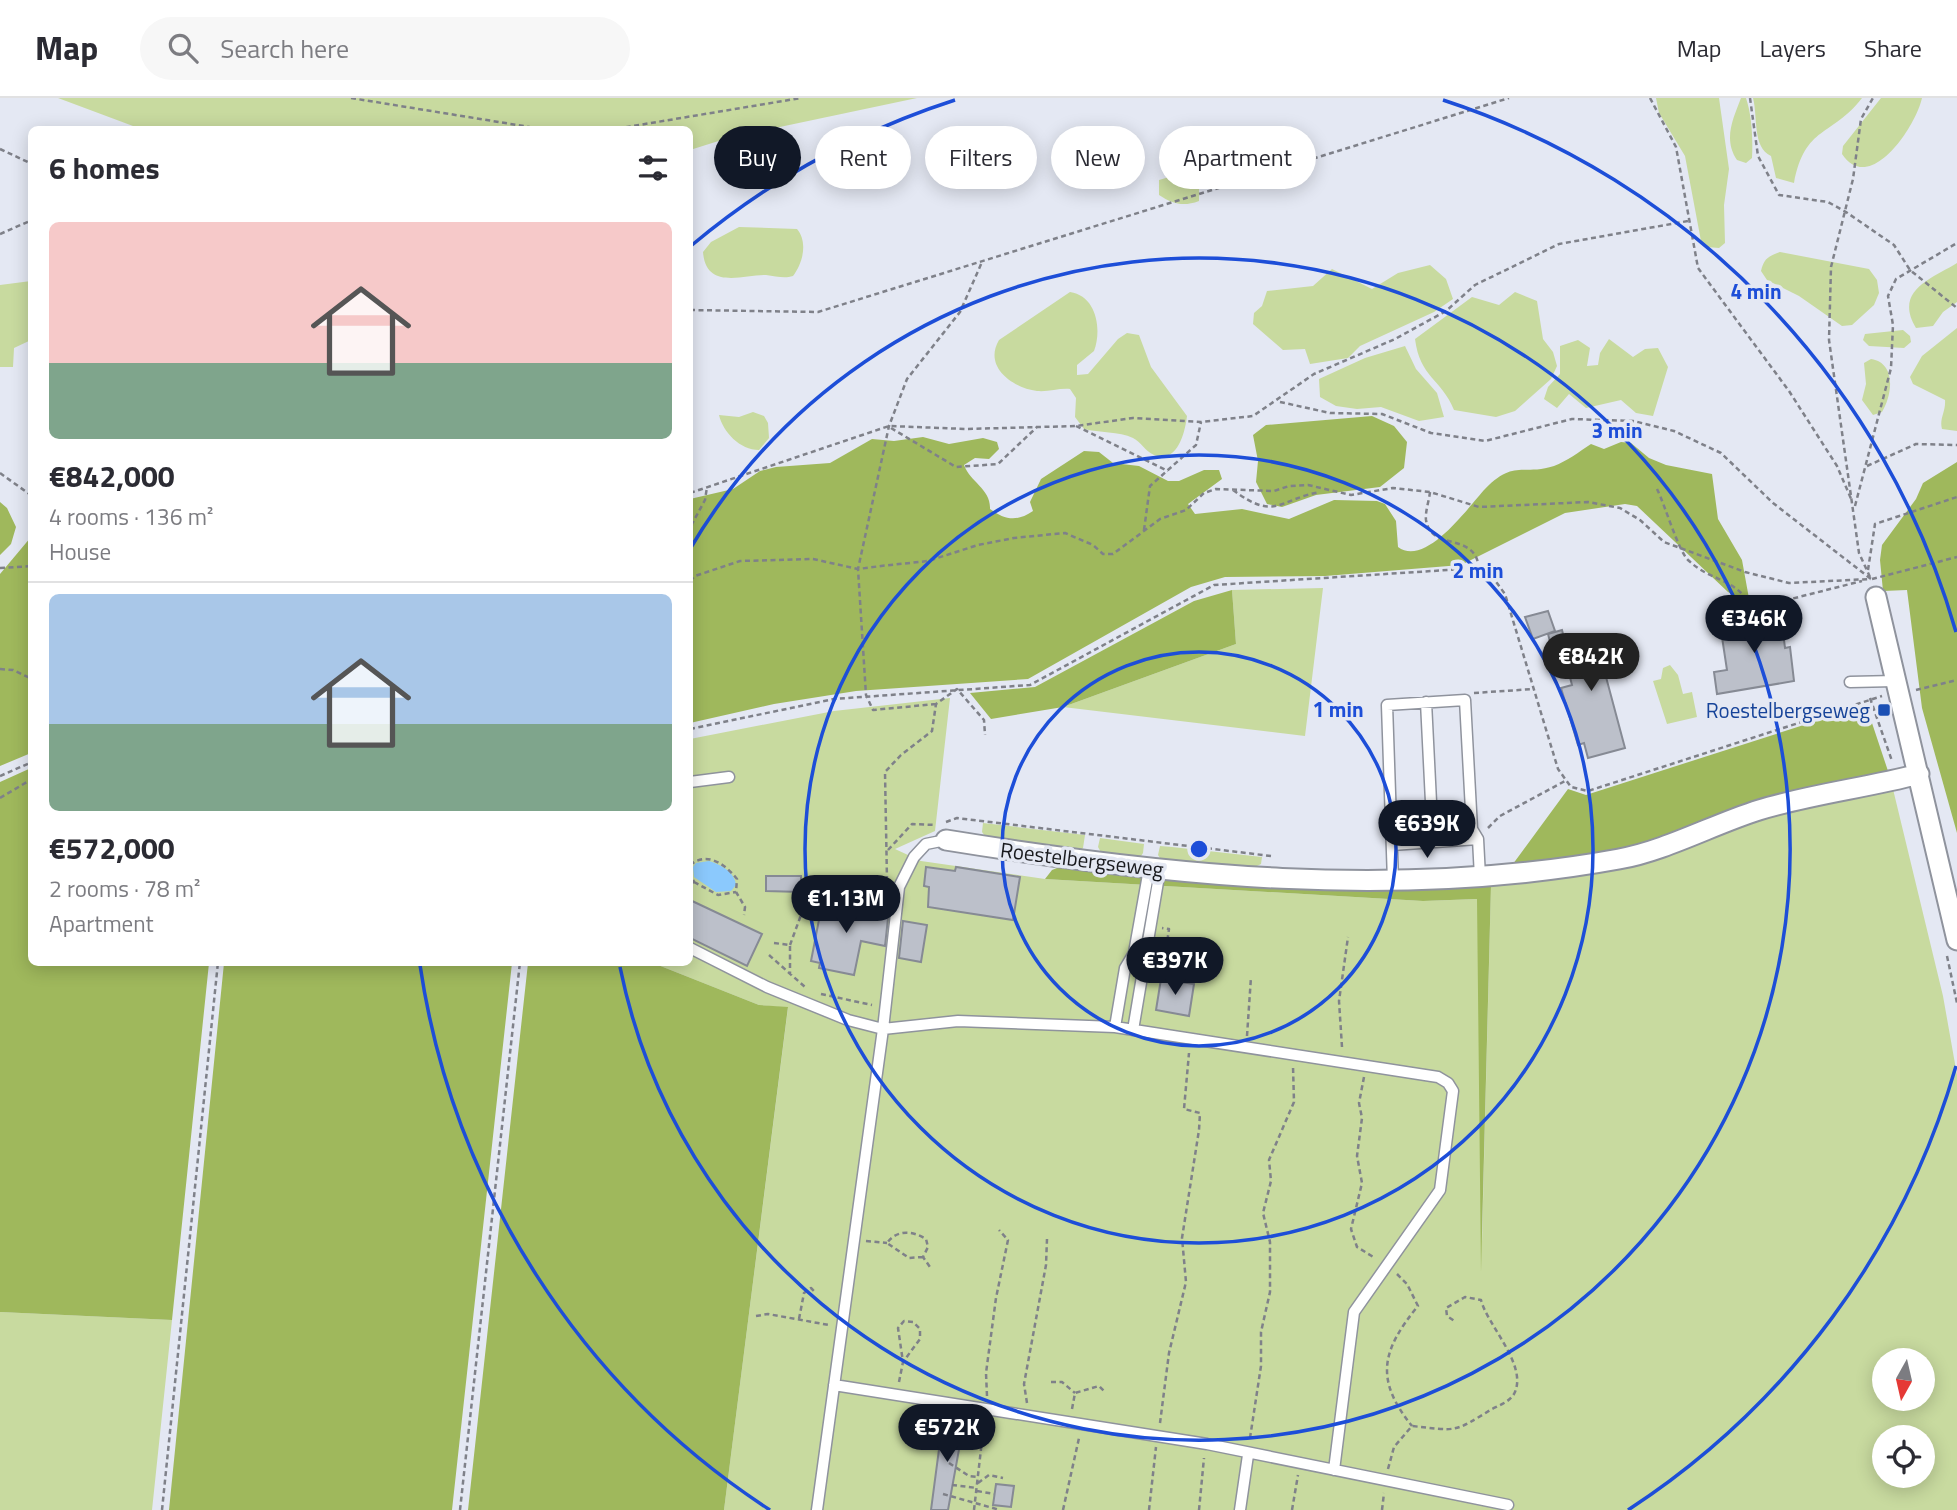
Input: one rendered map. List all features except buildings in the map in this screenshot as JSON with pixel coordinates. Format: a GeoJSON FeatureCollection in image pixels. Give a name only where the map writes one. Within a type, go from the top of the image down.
{"type":"FeatureCollection","features":[{"type":"Feature","properties":{"kind":"street"},"geometry":{"type":"LineString","coordinates":[[1873,588],[1957,940]]}},
{"type":"Feature","properties":{"kind":"street","name":"Roestelbergseweg"},"geometry":{"type":"LineString","coordinates":[[946,840],[1155,870],[1393,881],[1480,877],[1624,859],[1761,809],[1919,774]]}},
{"type":"Feature","properties":{"kind":"lane"},"geometry":{"type":"LineString","coordinates":[[1850,682],[1897,687]]}},
{"type":"Feature","properties":{"kind":"lane"},"geometry":{"type":"LineString","coordinates":[[1393,881],[1387,705],[1465,700],[1472,829],[1478,839],[1480,877]]}},
{"type":"Feature","properties":{"kind":"lane"},"geometry":{"type":"LineString","coordinates":[[1426,702],[1433,842]]}},
{"type":"Feature","properties":{"kind":"lane"},"geometry":{"type":"LineString","coordinates":[[693,782],[729,777]]}},
{"type":"Feature","properties":{"kind":"lane"},"geometry":{"type":"LineString","coordinates":[[1392,845],[1478,839]]}},
{"type":"Feature","properties":{"kind":"lane"},"geometry":{"type":"LineString","coordinates":[[817,1510],[855,1241],[900,887],[914,858],[926,844],[946,840]]}},
{"type":"Feature","properties":{"kind":"lane"},"geometry":{"type":"LineString","coordinates":[[1115,1027],[1125,968],[1134,953],[1155,870]]}},
{"type":"Feature","properties":{"kind":"lane"},"geometry":{"type":"LineString","coordinates":[[1133,1030],[1155,870]]}},
{"type":"Feature","properties":{"kind":"lane"},"geometry":{"type":"LineString","coordinates":[[693,950],[767,987],[848,1020],[883,1029],[958,1021],[1115,1027],[1367,1065],[1438,1077],[1448,1083],[1453,1091],[1440,1190],[1354,1312],[1334,1470]]}},
{"type":"Feature","properties":{"kind":"lane"},"geometry":{"type":"LineString","coordinates":[[816,1007],[821,994]]}},
{"type":"Feature","properties":{"kind":"lane"},"geometry":{"type":"LineString","coordinates":[[834,1385],[1207,1444],[1248,1455],[1508,1505]]}},
{"type":"Feature","properties":{"kind":"lane"},"geometry":{"type":"LineString","coordinates":[[1240,1510],[1248,1455]]}},
{"type":"Feature","properties":{"kind":"path"},"geometry":{"type":"LineString","coordinates":[[351,98],[523,126]]}},
{"type":"Feature","properties":{"kind":"path"},"geometry":{"type":"LineString","coordinates":[[633,126],[801,98]]}},
{"type":"Feature","properties":{"kind":"path"},"geometry":{"type":"LineString","coordinates":[[693,310],[818,312],[1509,98]]}},
{"type":"Feature","properties":{"kind":"path"},"geometry":{"type":"LineString","coordinates":[[1650,98],[1676,147],[1698,268],[1789,391],[1837,466],[1855,508]]}},
{"type":"Feature","properties":{"kind":"path"},"geometry":{"type":"LineString","coordinates":[[1749,98],[1758,156],[1779,195],[1828,202],[1846,212],[1894,244],[1910,270],[1957,308]]}},
{"type":"Feature","properties":{"kind":"path"},"geometry":{"type":"LineString","coordinates":[[1873,98],[1861,119],[1846,212],[1831,267],[1829,340],[1855,508],[1859,553],[1873,588]]}},
{"type":"Feature","properties":{"kind":"path"},"geometry":{"type":"LineString","coordinates":[[0,149],[28,162]]}},
{"type":"Feature","properties":{"kind":"path"},"geometry":{"type":"LineString","coordinates":[[693,492],[889,426],[1076,426],[1133,418],[1201,422],[1253,416],[1278,401],[1314,373],[1395,339],[1446,311],[1475,285],[1559,244],[1688,221]]}},
{"type":"Feature","properties":{"kind":"path"},"geometry":{"type":"LineString","coordinates":[[0,234],[28,222]]}},
{"type":"Feature","properties":{"kind":"path"},"geometry":{"type":"LineString","coordinates":[[1855,508],[1891,368],[1893,325],[1888,296],[1896,279],[1957,243]]}},
{"type":"Feature","properties":{"kind":"path"},"geometry":{"type":"LineString","coordinates":[[957,689],[936,704],[873,710],[866,695],[858,569],[889,426],[907,379],[960,312],[982,262]]}},
{"type":"Feature","properties":{"kind":"path"},"geometry":{"type":"LineString","coordinates":[[1278,401],[1330,413],[1382,414],[1431,433],[1485,441],[1573,419],[1633,421],[1675,431],[1721,453],[1773,503],[1873,588]]}},
{"type":"Feature","properties":{"kind":"path"},"geometry":{"type":"LineString","coordinates":[[1143,531],[1150,486],[1196,445],[1201,422]]}},
{"type":"Feature","properties":{"kind":"path"},"geometry":{"type":"LineString","coordinates":[[889,426],[956,467],[998,464],[1037,427]]}},
{"type":"Feature","properties":{"kind":"path"},"geometry":{"type":"LineString","coordinates":[[1076,426],[1168,471]]}},
{"type":"Feature","properties":{"kind":"path"},"geometry":{"type":"LineString","coordinates":[[1865,467],[1916,444],[1957,445]]}},
{"type":"Feature","properties":{"kind":"path"},"geometry":{"type":"LineString","coordinates":[[0,473],[28,493]]}},
{"type":"Feature","properties":{"kind":"path"},"geometry":{"type":"LineString","coordinates":[[693,578],[740,561],[813,559],[858,569],[928,561],[978,545],[1065,533],[1093,545],[1103,554],[1112,554],[1160,519],[1186,510],[1204,493],[1233,490],[1275,491],[1289,486],[1308,485],[1323,491],[1351,495],[1393,488],[1430,492],[1479,507],[1588,502],[1620,508],[1640,520],[1664,542],[1745,572],[1789,583],[1873,588]]}},
{"type":"Feature","properties":{"kind":"path"},"geometry":{"type":"LineString","coordinates":[[693,522],[705,500],[707,487]]}},
{"type":"Feature","properties":{"kind":"path"},"geometry":{"type":"LineString","coordinates":[[1657,489],[1685,557],[1711,579],[1734,584],[1746,598],[1762,602],[1779,602],[1873,588],[1957,557]]}},
{"type":"Feature","properties":{"kind":"path"},"geometry":{"type":"LineString","coordinates":[[1233,490],[1248,501],[1277,508],[1323,491]]}},
{"type":"Feature","properties":{"kind":"path"},"geometry":{"type":"LineString","coordinates":[[1430,492],[1426,517],[1430,530],[1437,537],[1471,549],[1477,555],[1479,568]]}},
{"type":"Feature","properties":{"kind":"path"},"geometry":{"type":"LineString","coordinates":[[1868,570],[1875,524],[1957,497]]}},
{"type":"Feature","properties":{"kind":"path"},"geometry":{"type":"LineString","coordinates":[[0,568],[28,566]]}},
{"type":"Feature","properties":{"kind":"path"},"geometry":{"type":"LineString","coordinates":[[693,728],[771,709],[866,695],[1030,685],[1214,585],[1479,568],[1492,575],[1505,594],[1558,769],[1571,787],[1588,791],[1870,698]]}},
{"type":"Feature","properties":{"kind":"path"},"geometry":{"type":"LineString","coordinates":[[0,668],[13,670],[28,677]]}},
{"type":"Feature","properties":{"kind":"path"},"geometry":{"type":"LineString","coordinates":[[1897,687],[1930,688],[1957,680]]}},
{"type":"Feature","properties":{"kind":"path"},"geometry":{"type":"LineString","coordinates":[[957,689],[984,720],[985,735]]}},
{"type":"Feature","properties":{"kind":"path"},"geometry":{"type":"LineString","coordinates":[[1465,700],[1471,693],[1534,689]]}},
{"type":"Feature","properties":{"kind":"path"},"geometry":{"type":"LineString","coordinates":[[886,886],[888,850],[885,772],[901,755],[932,731],[936,704]]}},
{"type":"Feature","properties":{"kind":"path"},"geometry":{"type":"LineString","coordinates":[[0,776],[28,764]]}},
{"type":"Feature","properties":{"kind":"path"},"geometry":{"type":"LineString","coordinates":[[0,798],[28,781]]}},
{"type":"Feature","properties":{"kind":"path"},"geometry":{"type":"LineString","coordinates":[[1478,839],[1500,816],[1565,781]]}},
{"type":"Feature","properties":{"kind":"path"},"geometry":{"type":"LineString","coordinates":[[888,850],[912,824],[934,825],[957,818],[1271,856]]}},
{"type":"Feature","properties":{"kind":"path"},"geometry":{"type":"LineString","coordinates":[[693,862],[708,859],[720,862],[737,878],[736,892],[746,907],[744,915]]}},
{"type":"Feature","properties":{"kind":"path"},"geometry":{"type":"LineString","coordinates":[[694,882],[718,895],[736,892]]}},
{"type":"Feature","properties":{"kind":"path"},"geometry":{"type":"LineString","coordinates":[[790,974],[790,945],[801,915]]}},
{"type":"Feature","properties":{"kind":"path"},"geometry":{"type":"LineString","coordinates":[[793,921],[799,923]]}},
{"type":"Feature","properties":{"kind":"path"},"geometry":{"type":"LineString","coordinates":[[1341,1061],[1339,1001],[1348,937]]}},
{"type":"Feature","properties":{"kind":"path"},"geometry":{"type":"LineString","coordinates":[[774,943],[790,945]]}},
{"type":"Feature","properties":{"kind":"path"},"geometry":{"type":"LineString","coordinates":[[1152,975],[1177,979],[1173,951],[1161,948]]}},
{"type":"Feature","properties":{"kind":"path"},"geometry":{"type":"LineString","coordinates":[[769,955],[806,987],[821,994],[886,1008]]}},
{"type":"Feature","properties":{"kind":"path"},"geometry":{"type":"LineString","coordinates":[[162,1510],[218,966]]}},
{"type":"Feature","properties":{"kind":"path"},"geometry":{"type":"LineString","coordinates":[[460,1510],[520,966]]}},
{"type":"Feature","properties":{"kind":"path"},"geometry":{"type":"LineString","coordinates":[[1245,1046],[1251,977]]}},
{"type":"Feature","properties":{"kind":"path"},"geometry":{"type":"LineString","coordinates":[[1149,1510],[1169,1353],[1186,1283],[1182,1238],[1200,1113],[1184,1109],[1190,1038]]}},
{"type":"Feature","properties":{"kind":"path"},"geometry":{"type":"LineString","coordinates":[[1248,1455],[1261,1366],[1261,1332],[1270,1292],[1270,1242],[1263,1213],[1271,1181],[1270,1151],[1294,1102],[1292,1054]]}},
{"type":"Feature","properties":{"kind":"path"},"geometry":{"type":"LineString","coordinates":[[1367,1065],[1359,1102],[1362,1118],[1357,1156],[1362,1183],[1350,1229],[1357,1247],[1387,1265],[1407,1284],[1418,1306],[1398,1331],[1387,1355],[1390,1396],[1412,1426]]}},
{"type":"Feature","properties":{"kind":"path"},"geometry":{"type":"LineString","coordinates":[[974,1510],[986,1410],[986,1373],[996,1298],[1008,1240],[999,1230]]}},
{"type":"Feature","properties":{"kind":"path"},"geometry":{"type":"LineString","coordinates":[[887,1243],[896,1234],[919,1235],[926,1239],[929,1247],[923,1257]]}},
{"type":"Feature","properties":{"kind":"path"},"geometry":{"type":"LineString","coordinates":[[1030,1417],[1024,1384],[1046,1265],[1047,1239]]}},
{"type":"Feature","properties":{"kind":"path"},"geometry":{"type":"LineString","coordinates":[[855,1241],[887,1243],[909,1258],[923,1257]]}},
{"type":"Feature","properties":{"kind":"path"},"geometry":{"type":"LineString","coordinates":[[923,1257],[930,1268]]}},
{"type":"Feature","properties":{"kind":"path"},"geometry":{"type":"LineString","coordinates":[[799,1319],[802,1295],[811,1288],[816,1293]]}},
{"type":"Feature","properties":{"kind":"path"},"geometry":{"type":"LineString","coordinates":[[1412,1426],[1460,1429],[1507,1402],[1514,1393],[1517,1382],[1508,1350],[1481,1300],[1465,1297],[1446,1308],[1447,1315],[1456,1322]]}},
{"type":"Feature","properties":{"kind":"path"},"geometry":{"type":"LineString","coordinates":[[756,1316],[768,1314],[842,1327]]}},
{"type":"Feature","properties":{"kind":"path"},"geometry":{"type":"LineString","coordinates":[[896,1395],[903,1362],[898,1328],[904,1321],[913,1321],[920,1329],[920,1339],[903,1362]]}},
{"type":"Feature","properties":{"kind":"path"},"geometry":{"type":"LineString","coordinates":[[1051,1382],[1062,1382],[1075,1393],[1071,1484],[1063,1510]]}},
{"type":"Feature","properties":{"kind":"path"},"geometry":{"type":"LineString","coordinates":[[1075,1393],[1092,1386],[1099,1386],[1104,1391]]}},
{"type":"Feature","properties":{"kind":"path"},"geometry":{"type":"LineString","coordinates":[[1382,1510],[1394,1447],[1412,1426]]}},
{"type":"Feature","properties":{"kind":"path"},"geometry":{"type":"LineString","coordinates":[[1199,1510],[1207,1444]]}},
{"type":"Feature","properties":{"kind":"path"},"geometry":{"type":"LineString","coordinates":[[949,1463],[969,1476],[978,1477]]}},
{"type":"Feature","properties":{"kind":"path"},"geometry":{"type":"LineString","coordinates":[[1292,1510],[1292,1495],[1300,1465]]}},
{"type":"Feature","properties":{"kind":"path"},"geometry":{"type":"LineString","coordinates":[[978,1487],[989,1475],[1003,1478]]}},
{"type":"Feature","properties":{"kind":"path"},"geometry":{"type":"LineString","coordinates":[[952,1485],[978,1487],[994,1494]]}},
{"type":"Feature","properties":{"kind":"path"},"geometry":{"type":"LineString","coordinates":[[943,1494],[1000,1510]]}},
{"type":"Feature","properties":{"kind":"green space"},"geometry":{"type":"Polygon","coordinates":[[[58,98],[917,98],[785,126],[714,126],[714,142],[693,149],[693,126],[133,126],[58,98]]]}},
{"type":"Feature","properties":{"kind":"green space"},"geometry":{"type":"Polygon","coordinates":[[[1656,98],[1719,98],[1729,169],[1724,205],[1725,243],[1719,248],[1707,247],[1701,241],[1685,156],[1659,113],[1656,98]]]}},
{"type":"Feature","properties":{"kind":"green space"},"geometry":{"type":"Polygon","coordinates":[[[1741,98],[1746,98],[1752,128],[1752,158],[1746,163],[1737,160],[1730,137],[1741,98]]]}},
{"type":"Feature","properties":{"kind":"green space"},"geometry":{"type":"Polygon","coordinates":[[[1753,98],[1862,98],[1840,120],[1812,141],[1799,164],[1794,183],[1776,178],[1771,156],[1765,152],[1758,139],[1753,98]]]}},
{"type":"Feature","properties":{"kind":"green space"},"geometry":{"type":"Polygon","coordinates":[[[1881,98],[1922,98],[1911,124],[1890,152],[1878,162],[1865,167],[1853,165],[1842,154],[1843,146],[1881,98]]]}},
{"type":"Feature","properties":{"kind":"green space"},"geometry":{"type":"Polygon","coordinates":[[[1159,189],[1199,189],[1199,201],[1178,204],[1159,195],[1159,189]]]}},
{"type":"Feature","properties":{"kind":"green space"},"geometry":{"type":"Polygon","coordinates":[[[739,227],[797,229],[803,252],[793,276],[727,278],[711,272],[703,252],[711,242],[739,227]]]}},
{"type":"Feature","properties":{"kind":"green space"},"geometry":{"type":"Polygon","coordinates":[[[1780,252],[1869,269],[1877,280],[1879,293],[1874,305],[1852,325],[1842,326],[1799,296],[1767,280],[1761,271],[1765,260],[1780,252]]]}},
{"type":"Feature","properties":{"kind":"green space"},"geometry":{"type":"Polygon","coordinates":[[[1957,263],[1957,302],[1943,312],[1933,326],[1916,328],[1910,315],[1909,304],[1913,295],[1927,280],[1957,263]]]}},
{"type":"Feature","properties":{"kind":"green space"},"geometry":{"type":"Polygon","coordinates":[[[1430,265],[1446,279],[1453,299],[1434,312],[1360,346],[1348,358],[1310,364],[1305,349],[1283,350],[1253,324],[1254,313],[1262,306],[1267,291],[1313,286],[1332,269],[1372,289],[1398,273],[1430,265]]]}},
{"type":"Feature","properties":{"kind":"green space"},"geometry":{"type":"Polygon","coordinates":[[[28,281],[28,341],[14,348],[13,367],[0,367],[0,285],[28,281]]]}},
{"type":"Feature","properties":{"kind":"green space"},"geometry":{"type":"Polygon","coordinates":[[[1070,292],[1079,295],[1092,307],[1097,324],[1094,351],[1077,365],[1077,375],[1088,374],[1118,339],[1127,333],[1139,335],[1151,367],[1187,416],[1179,445],[1169,455],[1154,455],[1127,436],[1084,429],[1075,417],[1076,398],[1070,389],[1028,389],[1010,381],[998,367],[995,350],[999,340],[1070,292]]]}},
{"type":"Feature","properties":{"kind":"green space"},"geometry":{"type":"Polygon","coordinates":[[[1515,292],[1537,301],[1543,339],[1553,352],[1557,366],[1551,379],[1515,411],[1496,417],[1454,410],[1449,399],[1421,362],[1415,339],[1472,297],[1499,305],[1515,292]]]}},
{"type":"Feature","properties":{"kind":"green space"},"geometry":{"type":"Polygon","coordinates":[[[1957,328],[1957,431],[1942,429],[1945,400],[1913,384],[1910,377],[1922,356],[1957,328]]]}},
{"type":"Feature","properties":{"kind":"green space"},"geometry":{"type":"Polygon","coordinates":[[[1903,330],[1910,336],[1911,342],[1904,348],[1869,346],[1863,340],[1865,334],[1903,330]]]}},
{"type":"Feature","properties":{"kind":"green space"},"geometry":{"type":"Polygon","coordinates":[[[1609,339],[1633,357],[1645,349],[1658,348],[1668,367],[1653,416],[1636,413],[1621,400],[1586,408],[1569,394],[1557,408],[1544,399],[1548,387],[1560,374],[1560,346],[1578,340],[1590,348],[1587,366],[1598,365],[1600,353],[1609,339]]]}},
{"type":"Feature","properties":{"kind":"green space"},"geometry":{"type":"Polygon","coordinates":[[[1405,346],[1416,369],[1437,393],[1444,417],[1419,421],[1381,407],[1357,409],[1336,406],[1320,397],[1319,379],[1365,358],[1405,346]]]}},
{"type":"Feature","properties":{"kind":"green space"},"geometry":{"type":"Polygon","coordinates":[[[1871,359],[1885,367],[1890,381],[1888,398],[1882,412],[1873,415],[1862,400],[1866,384],[1864,363],[1871,359]]]}},
{"type":"Feature","properties":{"kind":"green space"},"geometry":{"type":"Polygon","coordinates":[[[753,412],[764,416],[768,423],[769,438],[759,450],[745,447],[733,439],[724,428],[719,415],[739,417],[753,412]]]}},
{"type":"Feature","properties":{"kind":"green space"},"geometry":{"type":"Polygon","coordinates":[[[1372,416],[1394,426],[1407,442],[1404,468],[1380,487],[1316,495],[1282,507],[1267,504],[1256,482],[1258,461],[1253,435],[1266,425],[1372,416]]]}},
{"type":"Feature","properties":{"kind":"green space"},"geometry":{"type":"Polygon","coordinates":[[[923,437],[949,444],[983,438],[997,442],[999,449],[989,459],[975,458],[964,465],[987,496],[990,509],[1001,516],[1016,518],[1033,511],[1030,502],[1041,479],[1084,451],[1099,452],[1113,463],[1139,466],[1168,481],[1179,481],[1204,470],[1219,470],[1222,479],[1188,504],[1195,514],[1242,509],[1289,519],[1334,500],[1377,501],[1385,504],[1396,521],[1398,547],[1409,551],[1421,549],[1434,542],[1485,489],[1504,474],[1554,466],[1591,444],[1604,449],[1621,442],[1631,443],[1649,458],[1666,465],[1712,474],[1718,519],[1742,560],[1750,604],[1728,592],[1637,506],[1625,504],[1565,513],[1461,565],[1325,576],[1225,577],[1191,587],[1028,679],[856,691],[774,704],[693,722],[693,498],[733,489],[760,471],[776,467],[830,463],[872,439],[894,441],[923,437]]]}},
{"type":"Feature","properties":{"kind":"green space"},"geometry":{"type":"Polygon","coordinates":[[[1957,462],[1957,833],[1922,708],[1907,590],[1883,591],[1880,560],[1882,545],[1916,499],[1923,483],[1957,462]]]}},
{"type":"Feature","properties":{"kind":"green space"},"geometry":{"type":"Polygon","coordinates":[[[0,502],[7,508],[16,527],[11,544],[0,555],[0,502]]]}},
{"type":"Feature","properties":{"kind":"green space"},"geometry":{"type":"Polygon","coordinates":[[[28,541],[28,754],[0,766],[0,574],[28,541]]]}},
{"type":"Feature","properties":{"kind":"green space"},"geometry":{"type":"Polygon","coordinates":[[[1323,588],[1305,736],[1063,707],[1236,644],[1232,590],[1323,588]]]}},
{"type":"Feature","properties":{"kind":"green space"},"geometry":{"type":"Polygon","coordinates":[[[1232,590],[1236,644],[1063,707],[991,719],[970,693],[1035,687],[1194,601],[1232,590]]]}},
{"type":"Feature","properties":{"kind":"green space"},"geometry":{"type":"Polygon","coordinates":[[[1670,665],[1678,675],[1683,694],[1692,692],[1697,717],[1667,724],[1653,681],[1661,679],[1663,668],[1670,665]]]}},
{"type":"Feature","properties":{"kind":"green space"},"geometry":{"type":"Polygon","coordinates":[[[950,698],[935,831],[895,849],[921,861],[1045,879],[1423,901],[1478,899],[1482,1242],[1491,885],[1528,880],[1748,819],[1892,785],[1943,996],[1957,1075],[1957,1510],[724,1510],[788,1008],[759,1005],[661,966],[693,966],[693,738],[834,711],[950,698]]]}},
{"type":"Feature","properties":{"kind":"green space"},"geometry":{"type":"Polygon","coordinates":[[[1866,705],[1888,771],[1746,805],[1626,850],[1510,868],[1568,789],[1586,795],[1866,705]]]}},
{"type":"Feature","properties":{"kind":"green space"},"geometry":{"type":"Polygon","coordinates":[[[28,769],[28,966],[209,966],[172,1320],[0,1312],[0,782],[28,769]]]}},
{"type":"Feature","properties":{"kind":"green space"},"geometry":{"type":"Polygon","coordinates":[[[983,823],[1085,835],[1083,848],[1077,854],[988,840],[982,832],[983,823]]]}},
{"type":"Feature","properties":{"kind":"green space"},"geometry":{"type":"Polygon","coordinates":[[[1100,838],[1144,844],[1143,853],[1137,862],[1104,858],[1098,847],[1100,838]]]}},
{"type":"Feature","properties":{"kind":"green space"},"geometry":{"type":"Polygon","coordinates":[[[1160,846],[1262,857],[1261,864],[1251,869],[1164,864],[1158,855],[1160,846]]]}},
{"type":"Feature","properties":{"kind":"green space"},"geometry":{"type":"Polygon","coordinates":[[[1062,866],[1330,886],[1491,885],[1481,1272],[1477,899],[1423,901],[1045,879],[1052,870],[1062,866]]]}},
{"type":"Feature","properties":{"kind":"green space"},"geometry":{"type":"Polygon","coordinates":[[[224,966],[512,966],[452,1510],[169,1510],[224,966]]]}},
{"type":"Feature","properties":{"kind":"green space"},"geometry":{"type":"Polygon","coordinates":[[[528,966],[661,966],[759,1005],[788,1007],[724,1510],[468,1510],[528,966]]]}},
{"type":"Feature","properties":{"kind":"green space"},"geometry":{"type":"Polygon","coordinates":[[[0,1312],[172,1320],[152,1510],[0,1510],[0,1312]]]}},
{"type":"Feature","properties":{"kind":"water"},"geometry":{"type":"Polygon","coordinates":[[[709,861],[733,876],[736,885],[731,891],[716,892],[694,877],[693,867],[696,863],[709,861]]]}},
{"type":"Feature","properties":{"kind":"place","name":"Roestelbergseweg"},"geometry":{"type":"Point","coordinates":[1884,710]}}]}
